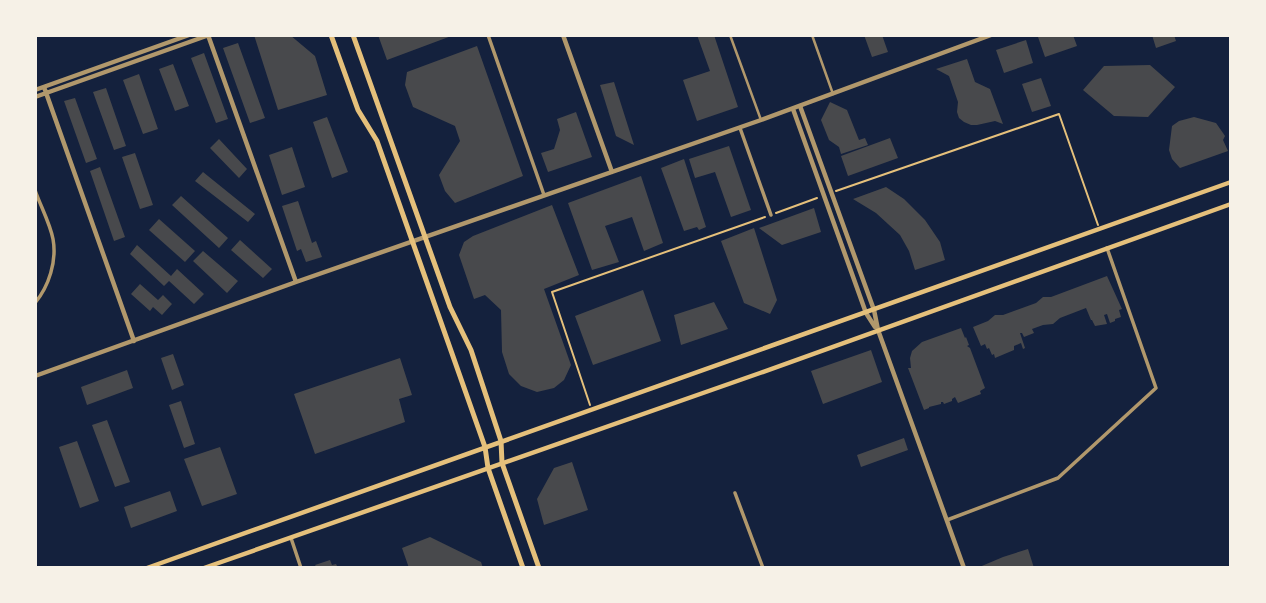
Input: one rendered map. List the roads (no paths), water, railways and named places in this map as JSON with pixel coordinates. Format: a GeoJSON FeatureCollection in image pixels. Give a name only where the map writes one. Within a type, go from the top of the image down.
{"type":"FeatureCollection","features":[{"type":"Feature","properties":{"kind":"main road"},"geometry":{"type":"LineString","coordinates":[[331,35],[358,110],[377,141],[485,447],[488,468],[523,568]]}},
{"type":"Feature","properties":{"kind":"main road"},"geometry":{"type":"LineString","coordinates":[[353,35],[450,307],[471,350],[501,441],[502,463],[539,568]]}},
{"type":"Feature","properties":{"kind":"main road"},"geometry":{"type":"LineString","coordinates":[[147,568],[1231,183]]}},
{"type":"Feature","properties":{"kind":"main road"},"geometry":{"type":"LineString","coordinates":[[204,568],[1231,204]]}},
{"type":"Feature","properties":{"kind":"street"},"geometry":{"type":"LineString","coordinates":[[35,97],[45,90],[189,35]]}},
{"type":"Feature","properties":{"kind":"street"},"geometry":{"type":"LineString","coordinates":[[35,90],[45,90],[209,35],[296,282]]}},
{"type":"Feature","properties":{"kind":"street"},"geometry":{"type":"LineString","coordinates":[[488,35],[544,195]]}},
{"type":"Feature","properties":{"kind":"street"},"geometry":{"type":"LineString","coordinates":[[563,35],[612,172]]}},
{"type":"Feature","properties":{"kind":"street"},"geometry":{"type":"LineString","coordinates":[[730,35],[761,120]]}},
{"type":"Feature","properties":{"kind":"street"},"geometry":{"type":"LineString","coordinates":[[812,35],[833,94]]}},
{"type":"Feature","properties":{"kind":"street"},"geometry":{"type":"LineString","coordinates":[[35,376],[740,128],[991,35]]}},
{"type":"Feature","properties":{"kind":"street"},"geometry":{"type":"LineString","coordinates":[[45,90],[134,341]]}},
{"type":"Feature","properties":{"kind":"street"},"geometry":{"type":"LineString","coordinates":[[800,106],[964,568]]}},
{"type":"Feature","properties":{"kind":"street"},"geometry":{"type":"LineString","coordinates":[[793,109],[866,313],[878,330]]}},
{"type":"Feature","properties":{"kind":"street"},"geometry":{"type":"LineString","coordinates":[[740,128],[771,215]]}},
{"type":"Feature","properties":{"kind":"street"},"geometry":{"type":"LineString","coordinates":[[35,190],[53,239],[53,264],[44,292],[35,303]]}},
{"type":"Feature","properties":{"kind":"street"},"geometry":{"type":"LineString","coordinates":[[947,520],[1058,478],[1156,388],[1107,248]]}},
{"type":"Feature","properties":{"kind":"street"},"geometry":{"type":"LineString","coordinates":[[735,493],[763,568]]}},
{"type":"Feature","properties":{"kind":"street"},"geometry":{"type":"LineString","coordinates":[[290,538],[301,568]]}}]}
